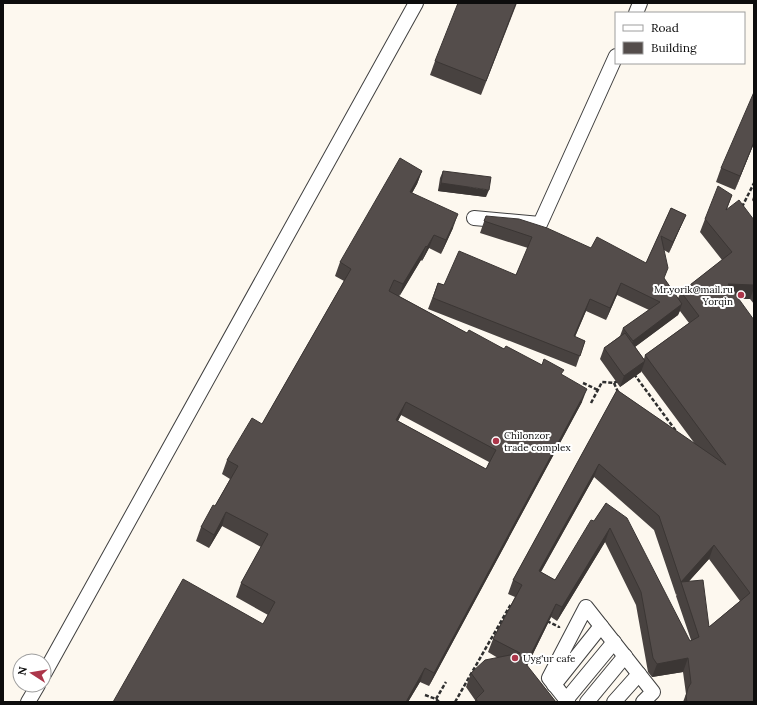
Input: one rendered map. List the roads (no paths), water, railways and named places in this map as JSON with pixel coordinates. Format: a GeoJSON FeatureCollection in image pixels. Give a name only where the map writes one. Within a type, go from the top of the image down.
{"type":"FeatureCollection","features":[{"type":"Feature","properties":{"kind":"lane"},"geometry":{"type":"LineString","coordinates":[[52,660],[416,3]]}},
{"type":"Feature","properties":{"kind":"lane"},"geometry":{"type":"LineString","coordinates":[[474,218],[540,224],[615,58]]}},
{"type":"Feature","properties":{"kind":"lane"},"geometry":{"type":"LineString","coordinates":[[614,642],[567,701],[549,678],[586,607],[614,642],[653,692],[643,702]]}},
{"type":"Feature","properties":{"kind":"lane"},"geometry":{"type":"LineString","coordinates":[[554,685],[601,626]]}},
{"type":"Feature","properties":{"kind":"lane"},"geometry":{"type":"LineString","coordinates":[[587,702],[625,656]]}},
{"type":"Feature","properties":{"kind":"lane"},"geometry":{"type":"LineString","coordinates":[[614,702],[639,674]]}},
{"type":"Feature","properties":{"kind":"lane"},"geometry":{"type":"LineString","coordinates":[[28,702],[33,693]]}},
{"type":"Feature","properties":{"kind":"place","name":"Mr.yorik@mail.ru Yorqin"},"geometry":{"type":"Point","coordinates":[741,295]}},
{"type":"Feature","properties":{"kind":"place","name":"Chilonzor trade complex"},"geometry":{"type":"Point","coordinates":[496,441]}},
{"type":"Feature","properties":{"kind":"place","name":"Uyg'ur cafe"},"geometry":{"type":"Point","coordinates":[515,658]}}]}
